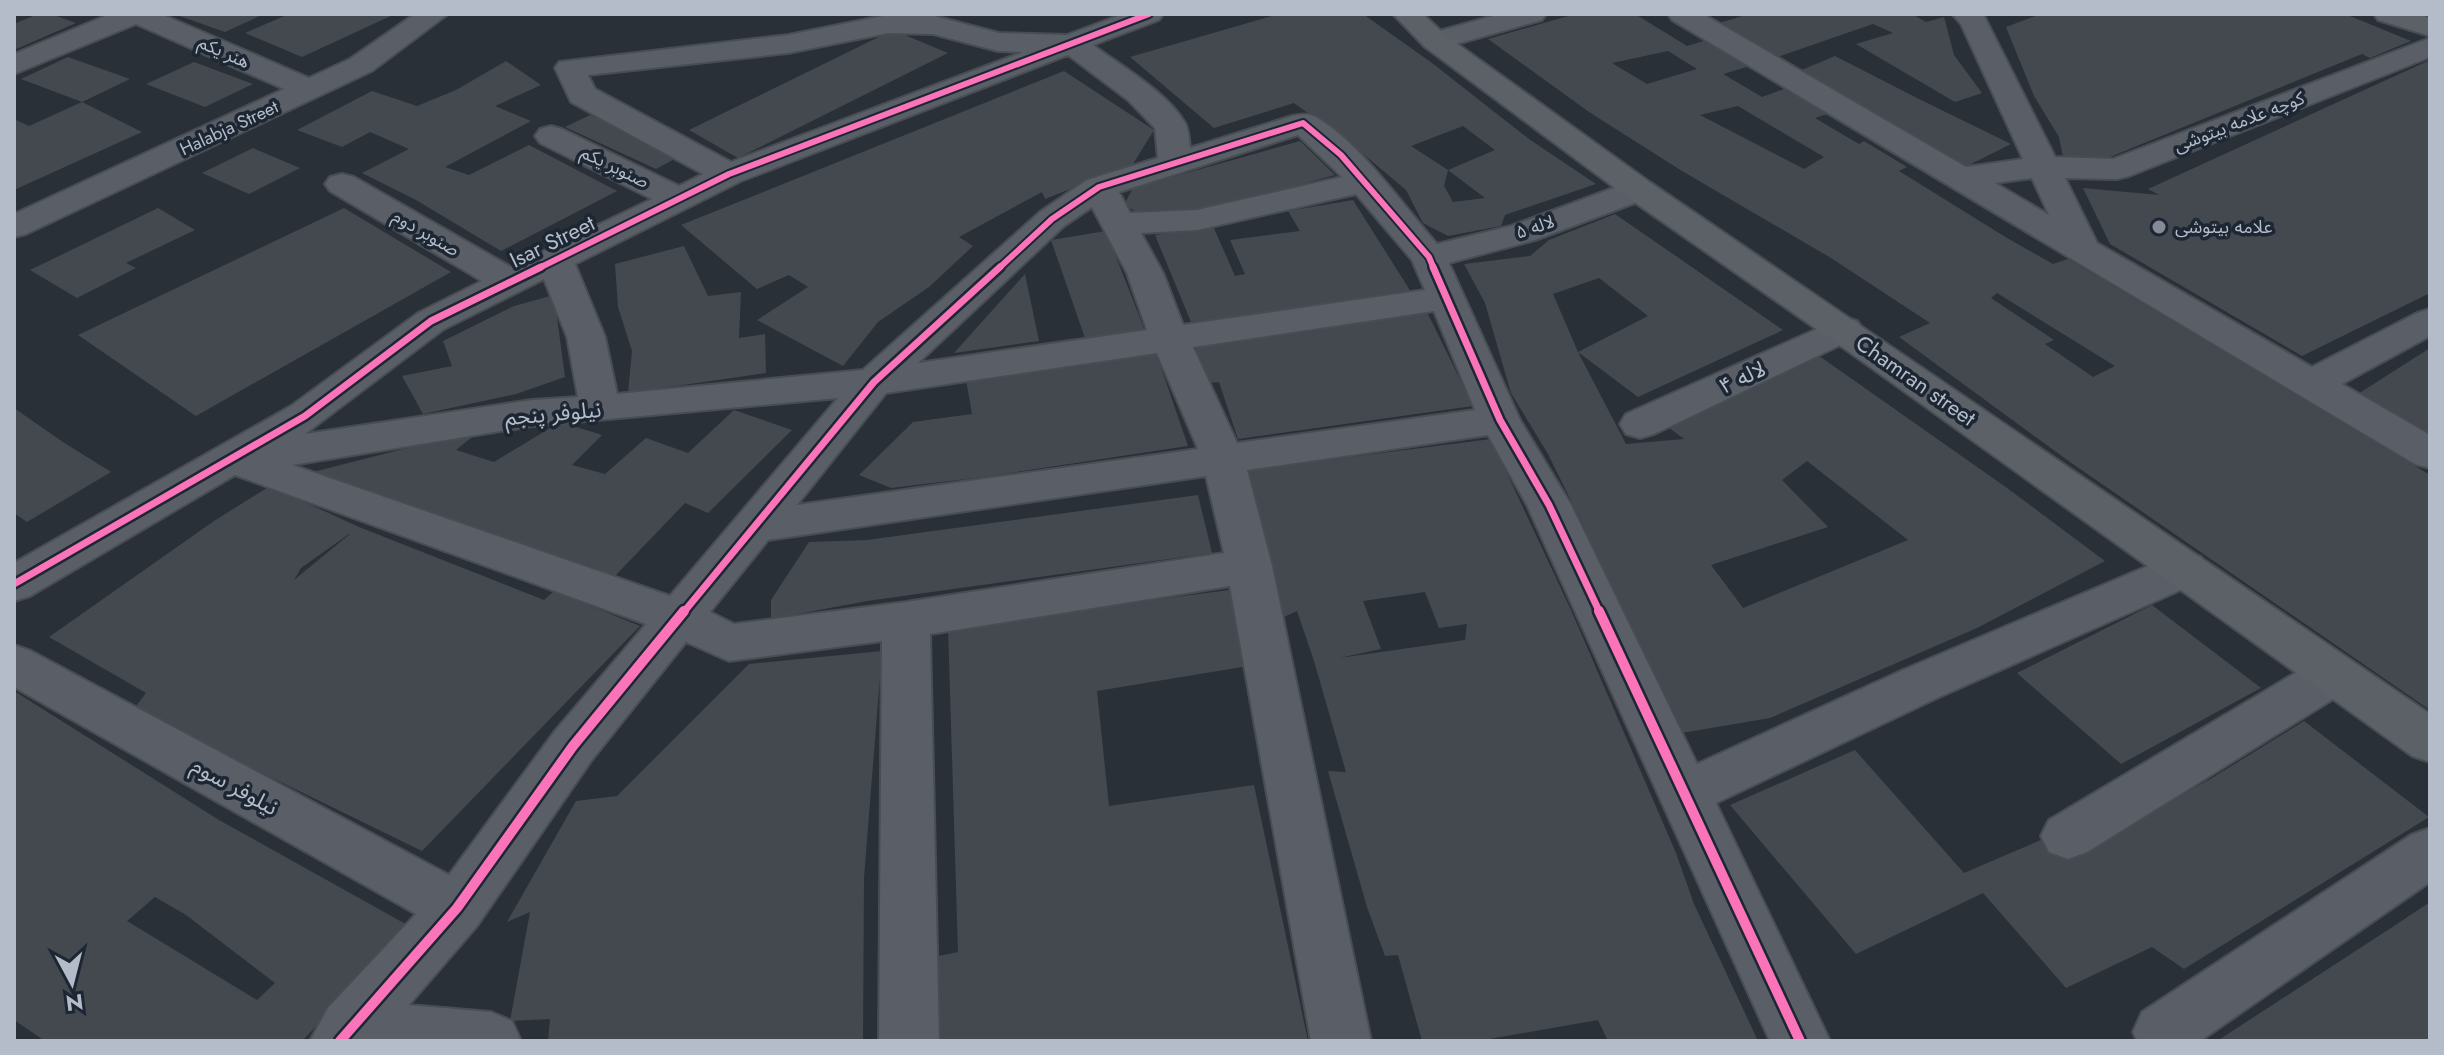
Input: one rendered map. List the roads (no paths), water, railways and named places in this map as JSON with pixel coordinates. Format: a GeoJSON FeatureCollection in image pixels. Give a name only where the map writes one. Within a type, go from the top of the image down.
{"type":"FeatureCollection","features":[{"type":"Feature","properties":{"kind":"main road","name":"Chamran street"},"geometry":{"type":"LineString","coordinates":[[1407,14],[1435,41],[1639,190],[1844,329],[2430,741]]}},
{"type":"Feature","properties":{"kind":"main road"},"geometry":{"type":"LineString","coordinates":[[2388,14],[2430,27]]}},
{"type":"Feature","properties":{"kind":"street"},"geometry":{"type":"LineString","coordinates":[[14,65],[136,14]]}},
{"type":"Feature","properties":{"kind":"street","name":"هنر یکم"},"geometry":{"type":"LineString","coordinates":[[136,14],[311,90]]}},
{"type":"Feature","properties":{"kind":"street","name":"Halabja Street"},"geometry":{"type":"LineString","coordinates":[[14,227],[361,65],[434,14]]}},
{"type":"Feature","properties":{"kind":"street","name":"Isar Street"},"geometry":{"type":"LineString","coordinates":[[14,584],[305,416],[431,321],[729,174],[1149,14]]}},
{"type":"Feature","properties":{"kind":"street"},"geometry":{"type":"LineString","coordinates":[[1435,41],[1532,14]]}},
{"type":"Feature","properties":{"kind":"street"},"geometry":{"type":"LineString","coordinates":[[1976,16],[2042,167],[2084,252]]}},
{"type":"Feature","properties":{"kind":"street"},"geometry":{"type":"LineString","coordinates":[[1700,17],[1958,178],[2430,454]]}},
{"type":"Feature","properties":{"kind":"street"},"geometry":{"type":"LineString","coordinates":[[729,174],[582,95],[570,68],[788,44],[888,24],[934,25],[998,42],[1072,44],[1140,94],[1171,126],[1175,162]]}},
{"type":"Feature","properties":{"kind":"street","name":"کوچه علامه بیتوشی"},"geometry":{"type":"LineString","coordinates":[[1958,178],[2042,167],[2117,169],[2430,47]]}},
{"type":"Feature","properties":{"kind":"street"},"geometry":{"type":"LineString","coordinates":[[344,1034],[457,908],[573,746],[874,382],[1052,219],[1110,206],[1175,162],[1303,123],[1341,155],[1429,257],[1500,420],[1549,505],[1800,1041]]}},
{"type":"Feature","properties":{"kind":"street","name":"صنوبر یکم"},"geometry":{"type":"LineString","coordinates":[[551,136],[679,199]]}},
{"type":"Feature","properties":{"kind":"street"},"geometry":{"type":"LineString","coordinates":[[1110,206],[1197,220],[1364,182]]}},
{"type":"Feature","properties":{"kind":"street","name":"صنوبر دوم"},"geometry":{"type":"LineString","coordinates":[[342,184],[510,282]]}},
{"type":"Feature","properties":{"kind":"street","name":"لاله ۵"},"geometry":{"type":"LineString","coordinates":[[1429,257],[1523,233],[1639,190]]}},
{"type":"Feature","properties":{"kind":"street"},"geometry":{"type":"LineString","coordinates":[[1110,206],[1145,273],[1169,337],[1223,459],[1249,566],[1341,1041]]}},
{"type":"Feature","properties":{"kind":"street"},"geometry":{"type":"LineString","coordinates":[[555,260],[586,337],[600,409]]}},
{"type":"Feature","properties":{"kind":"street","name":"نیلوفر پنجم"},"geometry":{"type":"LineString","coordinates":[[235,459],[532,413],[874,382],[1447,298]]}},
{"type":"Feature","properties":{"kind":"street"},"geometry":{"type":"LineString","coordinates":[[2311,384],[2430,321]]}},
{"type":"Feature","properties":{"kind":"street","name":"لاله ۴"},"geometry":{"type":"LineString","coordinates":[[1640,424],[1844,329]]}},
{"type":"Feature","properties":{"kind":"street"},"geometry":{"type":"LineString","coordinates":[[756,526],[1500,420]]}},
{"type":"Feature","properties":{"kind":"street"},"geometry":{"type":"LineString","coordinates":[[235,459],[331,496],[681,618],[729,643],[906,620],[1249,566]]}},
{"type":"Feature","properties":{"kind":"street"},"geometry":{"type":"LineString","coordinates":[[1684,794],[1920,684],[2185,569]]}},
{"type":"Feature","properties":{"kind":"street"},"geometry":{"type":"LineString","coordinates":[[906,620],[909,1041]]}},
{"type":"Feature","properties":{"kind":"street","name":"نیلوفر سوم"},"geometry":{"type":"LineString","coordinates":[[14,664],[457,908]]}},
{"type":"Feature","properties":{"kind":"street"},"geometry":{"type":"LineString","coordinates":[[2068,836],[2334,674]]}},
{"type":"Feature","properties":{"kind":"street"},"geometry":{"type":"LineString","coordinates":[[2163,1032],[2430,852]]}},
{"type":"Feature","properties":{"kind":"street"},"geometry":{"type":"LineString","coordinates":[[344,1034],[491,1041]]}},
{"type":"Feature","properties":{"kind":"place","name":"علامه بیتوشی"},"geometry":{"type":"Point","coordinates":[2159,227]}}]}
